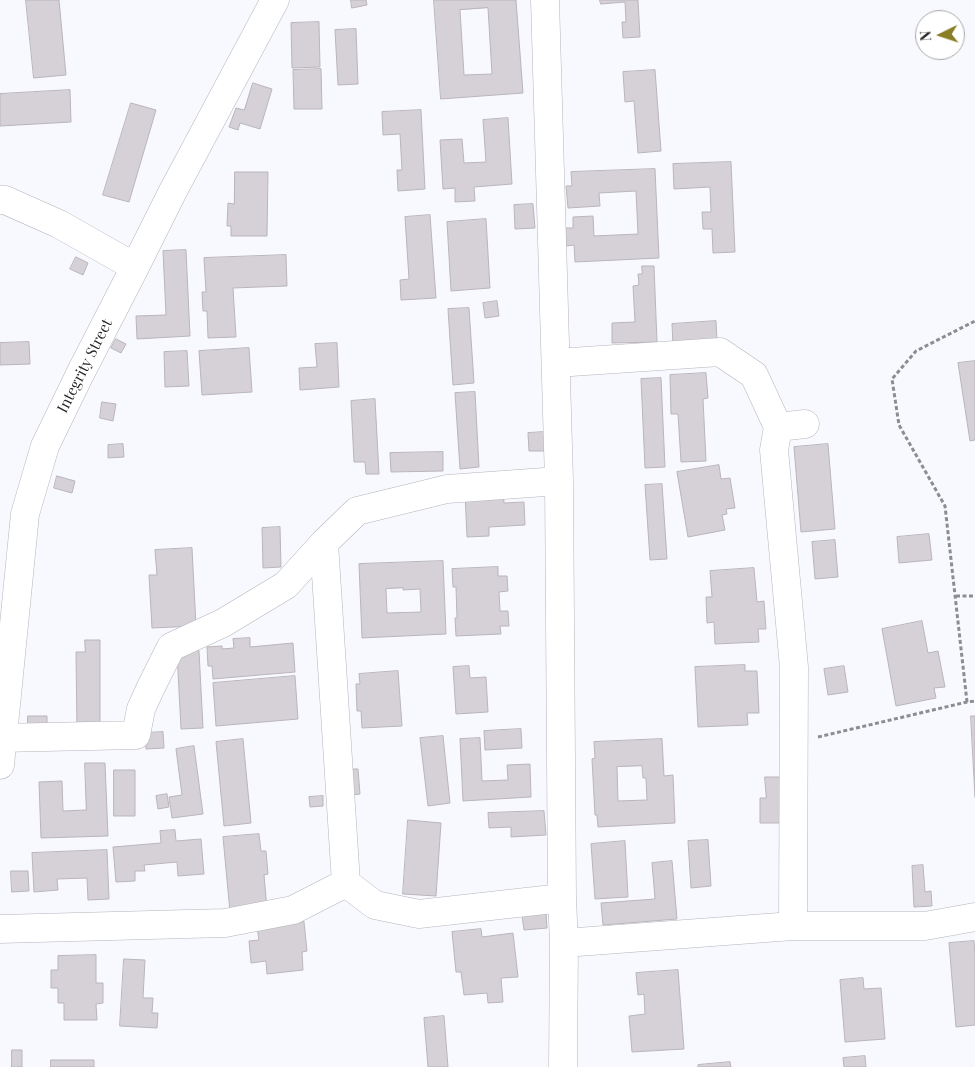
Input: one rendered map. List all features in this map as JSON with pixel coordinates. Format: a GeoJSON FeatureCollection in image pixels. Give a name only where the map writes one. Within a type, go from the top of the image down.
{"type":"FeatureCollection","features":[{"type":"Feature","properties":{"kind":"street","name":"Integrity Street"},"geometry":{"type":"LineString","coordinates":[[1,747],[25,514],[46,446],[81,372],[275,0]]}},
{"type":"Feature","properties":{"kind":"street"},"geometry":{"type":"LineString","coordinates":[[545,0],[559,481],[562,898],[564,943],[563,1067]]}},
{"type":"Feature","properties":{"kind":"street"},"geometry":{"type":"LineString","coordinates":[[0,200],[5,200],[59,224],[135,268]]}},
{"type":"Feature","properties":{"kind":"street"},"geometry":{"type":"LineString","coordinates":[[556,363],[720,352],[754,375],[778,427],[774,450],[794,667],[793,926]]}},
{"type":"Feature","properties":{"kind":"street"},"geometry":{"type":"LineString","coordinates":[[778,427],[805,424]]}},
{"type":"Feature","properties":{"kind":"street"},"geometry":{"type":"LineString","coordinates":[[1,747],[136,735],[141,709],[171,647],[223,623],[286,585],[324,543],[357,511],[447,489],[559,481]]}},
{"type":"Feature","properties":{"kind":"street"},"geometry":{"type":"LineString","coordinates":[[324,543],[346,883],[375,905],[419,914],[562,898]]}},
{"type":"Feature","properties":{"kind":"street"},"geometry":{"type":"LineString","coordinates":[[0,929],[225,923],[293,910],[346,883]]}},
{"type":"Feature","properties":{"kind":"street"},"geometry":{"type":"LineString","coordinates":[[564,943],[793,926],[924,926],[975,917]]}},
{"type":"Feature","properties":{"kind":"path"},"geometry":{"type":"LineString","coordinates":[[967,702],[945,506],[899,425],[892,379],[916,351],[975,321]]}},
{"type":"Feature","properties":{"kind":"path"},"geometry":{"type":"LineString","coordinates":[[956,596],[975,596]]}},
{"type":"Feature","properties":{"kind":"path"},"geometry":{"type":"LineString","coordinates":[[794,743],[975,701]]}},
{"type":"Feature","properties":{"kind":"building"},"geometry":{"type":"Polygon","coordinates":[[[26,0],[59,0],[66,75],[34,78],[26,0]]]}},
{"type":"Feature","properties":{"kind":"building"},"geometry":{"type":"Polygon","coordinates":[[[351,0],[366,0],[367,5],[352,8],[351,0]]]}},
{"type":"Feature","properties":{"kind":"building"},"geometry":{"type":"Polygon","coordinates":[[[434,0],[516,0],[523,93],[441,99],[434,0]],[[488,8],[460,10],[464,75],[492,74],[488,8]]]}},
{"type":"Feature","properties":{"kind":"building"},"geometry":{"type":"Polygon","coordinates":[[[600,0],[638,0],[640,37],[623,38],[622,22],[626,22],[625,2],[601,4],[600,0]]]}},
{"type":"Feature","properties":{"kind":"building"},"geometry":{"type":"Polygon","coordinates":[[[319,22],[320,67],[292,68],[291,23],[319,22]]]}},
{"type":"Feature","properties":{"kind":"building"},"geometry":{"type":"Polygon","coordinates":[[[356,29],[358,84],[338,85],[335,30],[356,29]]]}},
{"type":"Feature","properties":{"kind":"building"},"geometry":{"type":"Polygon","coordinates":[[[321,69],[322,109],[294,109],[293,70],[321,69]]]}},
{"type":"Feature","properties":{"kind":"building"},"geometry":{"type":"Polygon","coordinates":[[[655,70],[661,151],[638,153],[634,101],[625,102],[623,72],[655,70]]]}},
{"type":"Feature","properties":{"kind":"building"},"geometry":{"type":"Polygon","coordinates":[[[253,83],[272,89],[260,129],[240,123],[238,130],[229,127],[236,108],[244,110],[253,83]]]}},
{"type":"Feature","properties":{"kind":"building"},"geometry":{"type":"Polygon","coordinates":[[[70,90],[71,122],[0,126],[0,94],[70,90]]]}},
{"type":"Feature","properties":{"kind":"building"},"geometry":{"type":"Polygon","coordinates":[[[131,103],[156,110],[129,202],[103,195],[131,103]]]}},
{"type":"Feature","properties":{"kind":"building"},"geometry":{"type":"Polygon","coordinates":[[[421,110],[425,189],[398,191],[397,170],[402,170],[400,134],[383,135],[382,112],[421,110]]]}},
{"type":"Feature","properties":{"kind":"building"},"geometry":{"type":"Polygon","coordinates":[[[508,118],[512,184],[474,187],[475,201],[455,202],[455,188],[443,189],[440,140],[462,139],[464,163],[486,162],[483,120],[508,118]]]}},
{"type":"Feature","properties":{"kind":"building"},"geometry":{"type":"Polygon","coordinates":[[[731,162],[735,252],[713,253],[712,229],[703,229],[702,212],[711,212],[710,187],[674,189],[673,164],[731,162]]]}},
{"type":"Feature","properties":{"kind":"building"},"geometry":{"type":"Polygon","coordinates":[[[655,169],[659,258],[575,262],[574,245],[566,246],[565,228],[573,228],[573,217],[593,216],[594,236],[638,234],[636,191],[599,193],[600,206],[568,208],[566,186],[572,186],[571,172],[655,169]]]}},
{"type":"Feature","properties":{"kind":"building"},"geometry":{"type":"Polygon","coordinates":[[[235,172],[268,172],[267,236],[231,236],[231,226],[227,226],[228,203],[234,204],[235,172]]]}},
{"type":"Feature","properties":{"kind":"building"},"geometry":{"type":"Polygon","coordinates":[[[533,204],[535,228],[515,229],[514,205],[533,204]]]}},
{"type":"Feature","properties":{"kind":"building"},"geometry":{"type":"Polygon","coordinates":[[[430,215],[436,298],[401,300],[400,280],[409,279],[405,217],[430,215]]]}},
{"type":"Feature","properties":{"kind":"building"},"geometry":{"type":"Polygon","coordinates":[[[486,219],[490,288],[451,291],[447,222],[486,219]]]}},
{"type":"Feature","properties":{"kind":"building"},"geometry":{"type":"Polygon","coordinates":[[[186,250],[190,336],[137,339],[136,316],[166,315],[163,251],[186,250]]]}},
{"type":"Feature","properties":{"kind":"building"},"geometry":{"type":"Polygon","coordinates":[[[286,255],[287,286],[233,288],[236,337],[208,338],[207,311],[203,311],[202,292],[206,292],[204,258],[286,255]]]}},
{"type":"Feature","properties":{"kind":"building"},"geometry":{"type":"Polygon","coordinates":[[[76,257],[88,263],[83,275],[70,269],[76,257]]]}},
{"type":"Feature","properties":{"kind":"building"},"geometry":{"type":"Polygon","coordinates":[[[642,266],[654,266],[657,342],[612,343],[612,323],[635,322],[633,286],[639,285],[638,274],[642,274],[642,266]]]}},
{"type":"Feature","properties":{"kind":"building"},"geometry":{"type":"Polygon","coordinates":[[[497,301],[499,316],[485,318],[483,303],[497,301]]]}},
{"type":"Feature","properties":{"kind":"building"},"geometry":{"type":"Polygon","coordinates":[[[469,308],[474,383],[453,385],[448,309],[469,308]]]}},
{"type":"Feature","properties":{"kind":"building"},"geometry":{"type":"Polygon","coordinates":[[[716,321],[717,342],[673,345],[672,324],[716,321]]]}},
{"type":"Feature","properties":{"kind":"building"},"geometry":{"type":"Polygon","coordinates":[[[116,339],[126,344],[121,353],[111,348],[116,339]]]}},
{"type":"Feature","properties":{"kind":"building"},"geometry":{"type":"Polygon","coordinates":[[[29,342],[30,364],[0,365],[0,343],[29,342]]]}},
{"type":"Feature","properties":{"kind":"building"},"geometry":{"type":"Polygon","coordinates":[[[337,343],[339,387],[300,390],[299,368],[317,367],[315,344],[337,343]]]}},
{"type":"Feature","properties":{"kind":"building"},"geometry":{"type":"Polygon","coordinates":[[[249,348],[252,392],[202,395],[199,351],[249,348]]]}},
{"type":"Feature","properties":{"kind":"building"},"geometry":{"type":"Polygon","coordinates":[[[187,351],[189,386],[165,387],[164,352],[187,351]]]}},
{"type":"Feature","properties":{"kind":"building"},"geometry":{"type":"Polygon","coordinates":[[[975,361],[975,440],[970,441],[958,363],[975,361]]]}},
{"type":"Feature","properties":{"kind":"building"},"geometry":{"type":"Polygon","coordinates":[[[706,373],[708,398],[703,399],[706,461],[681,462],[678,414],[671,414],[670,375],[706,373]]]}},
{"type":"Feature","properties":{"kind":"building"},"geometry":{"type":"Polygon","coordinates":[[[661,378],[665,467],[645,468],[641,379],[661,378]]]}},
{"type":"Feature","properties":{"kind":"building"},"geometry":{"type":"Polygon","coordinates":[[[475,392],[479,467],[460,469],[455,393],[475,392]]]}},
{"type":"Feature","properties":{"kind":"building"},"geometry":{"type":"Polygon","coordinates":[[[375,399],[379,474],[366,474],[365,462],[354,462],[351,401],[375,399]]]}},
{"type":"Feature","properties":{"kind":"building"},"geometry":{"type":"Polygon","coordinates":[[[102,402],[116,404],[113,421],[100,418],[102,402]]]}},
{"type":"Feature","properties":{"kind":"building"},"geometry":{"type":"Polygon","coordinates":[[[544,432],[545,451],[529,451],[528,433],[544,432]]]}},
{"type":"Feature","properties":{"kind":"building"},"geometry":{"type":"Polygon","coordinates":[[[123,444],[124,457],[108,458],[108,445],[123,444]]]}},
{"type":"Feature","properties":{"kind":"building"},"geometry":{"type":"Polygon","coordinates":[[[828,444],[835,529],[801,532],[794,447],[828,444]]]}},
{"type":"Feature","properties":{"kind":"building"},"geometry":{"type":"Polygon","coordinates":[[[443,452],[443,471],[391,472],[390,453],[443,452]]]}},
{"type":"Feature","properties":{"kind":"building"},"geometry":{"type":"Polygon","coordinates":[[[719,465],[721,479],[730,478],[735,508],[726,509],[727,514],[722,515],[725,530],[688,537],[677,472],[719,465]]]}},
{"type":"Feature","properties":{"kind":"building"},"geometry":{"type":"Polygon","coordinates":[[[57,476],[75,481],[72,493],[54,488],[57,476]]]}},
{"type":"Feature","properties":{"kind":"building"},"geometry":{"type":"Polygon","coordinates":[[[662,484],[667,559],[650,560],[645,485],[662,484]]]}},
{"type":"Feature","properties":{"kind":"building"},"geometry":{"type":"Polygon","coordinates":[[[503,491],[504,503],[524,502],[525,525],[489,527],[489,536],[467,537],[465,492],[503,491]]]}},
{"type":"Feature","properties":{"kind":"building"},"geometry":{"type":"Polygon","coordinates":[[[280,527],[281,567],[263,568],[262,528],[280,527]]]}},
{"type":"Feature","properties":{"kind":"building"},"geometry":{"type":"Polygon","coordinates":[[[929,534],[932,560],[899,563],[897,537],[929,534]]]}},
{"type":"Feature","properties":{"kind":"building"},"geometry":{"type":"Polygon","coordinates":[[[835,540],[838,577],[815,579],[812,542],[835,540]]]}},
{"type":"Feature","properties":{"kind":"building"},"geometry":{"type":"Polygon","coordinates":[[[192,548],[196,626],[152,628],[149,575],[157,575],[155,550],[192,548]]]}},
{"type":"Feature","properties":{"kind":"building"},"geometry":{"type":"Polygon","coordinates":[[[443,561],[446,634],[362,638],[359,564],[443,561]],[[403,588],[386,589],[387,613],[421,612],[420,589],[403,590],[403,588]]]}},
{"type":"Feature","properties":{"kind":"building"},"geometry":{"type":"Polygon","coordinates":[[[498,567],[498,576],[507,576],[508,591],[499,592],[500,611],[508,611],[509,626],[500,626],[501,634],[456,636],[456,587],[453,587],[452,569],[498,567]]]}},
{"type":"Feature","properties":{"kind":"building"},"geometry":{"type":"Polygon","coordinates":[[[754,568],[757,602],[764,601],[766,629],[758,629],[759,642],[715,644],[714,622],[707,623],[706,597],[712,597],[710,571],[754,568]]]}},
{"type":"Feature","properties":{"kind":"building"},"geometry":{"type":"Polygon","coordinates":[[[922,621],[928,653],[938,651],[945,687],[934,688],[936,698],[896,706],[882,629],[922,621]]]}},
{"type":"Feature","properties":{"kind":"building"},"geometry":{"type":"Polygon","coordinates":[[[250,638],[250,647],[293,643],[295,672],[213,679],[212,666],[208,666],[207,647],[222,646],[222,649],[234,648],[233,639],[250,638]]]}},
{"type":"Feature","properties":{"kind":"building"},"geometry":{"type":"Polygon","coordinates":[[[85,640],[100,640],[100,729],[77,730],[76,652],[85,652],[85,640]]]}},
{"type":"Feature","properties":{"kind":"building"},"geometry":{"type":"Polygon","coordinates":[[[199,651],[203,728],[181,729],[177,652],[199,651]]]}},
{"type":"Feature","properties":{"kind":"building"},"geometry":{"type":"Polygon","coordinates":[[[745,665],[745,671],[757,671],[759,713],[747,713],[748,725],[698,727],[695,667],[745,665]]]}},
{"type":"Feature","properties":{"kind":"building"},"geometry":{"type":"Polygon","coordinates":[[[469,666],[470,678],[486,677],[488,712],[456,714],[453,667],[469,666]]]}},
{"type":"Feature","properties":{"kind":"building"},"geometry":{"type":"Polygon","coordinates":[[[844,666],[848,692],[828,695],[824,669],[844,666]]]}},
{"type":"Feature","properties":{"kind":"building"},"geometry":{"type":"Polygon","coordinates":[[[398,671],[402,726],[362,728],[361,711],[357,711],[356,684],[360,684],[359,674],[398,671]]]}},
{"type":"Feature","properties":{"kind":"building"},"geometry":{"type":"Polygon","coordinates":[[[295,676],[298,719],[216,726],[213,683],[295,676]]]}},
{"type":"Feature","properties":{"kind":"building"},"geometry":{"type":"Polygon","coordinates":[[[28,716],[47,716],[47,728],[28,728],[28,716]]]}},
{"type":"Feature","properties":{"kind":"building"},"geometry":{"type":"Polygon","coordinates":[[[971,716],[975,716],[975,797],[971,716]]]}},
{"type":"Feature","properties":{"kind":"building"},"geometry":{"type":"Polygon","coordinates":[[[521,729],[522,748],[485,750],[484,731],[521,729]]]}},
{"type":"Feature","properties":{"kind":"building"},"geometry":{"type":"Polygon","coordinates":[[[163,732],[164,748],[146,749],[145,733],[163,732]]]}},
{"type":"Feature","properties":{"kind":"building"},"geometry":{"type":"Polygon","coordinates":[[[443,736],[450,803],[428,806],[420,738],[443,736]]]}},
{"type":"Feature","properties":{"kind":"building"},"geometry":{"type":"Polygon","coordinates":[[[480,738],[482,781],[508,780],[507,765],[530,764],[531,797],[463,801],[460,739],[480,738]]]}},
{"type":"Feature","properties":{"kind":"building"},"geometry":{"type":"Polygon","coordinates":[[[243,739],[251,823],[224,826],[216,742],[243,739]]]}},
{"type":"Feature","properties":{"kind":"building"},"geometry":{"type":"Polygon","coordinates":[[[662,739],[664,776],[673,775],[675,823],[598,827],[597,815],[595,815],[592,759],[595,758],[594,742],[662,739]],[[642,766],[617,767],[618,801],[647,800],[646,778],[643,778],[642,766]]]}},
{"type":"Feature","properties":{"kind":"building"},"geometry":{"type":"Polygon","coordinates":[[[194,746],[203,814],[172,818],[169,797],[182,795],[176,749],[194,746]]]}},
{"type":"Feature","properties":{"kind":"building"},"geometry":{"type":"Polygon","coordinates":[[[85,763],[105,763],[108,836],[41,838],[39,782],[62,781],[63,811],[86,810],[85,763]]]}},
{"type":"Feature","properties":{"kind":"building"},"geometry":{"type":"Polygon","coordinates":[[[351,769],[358,769],[360,794],[352,795],[351,769]]]}},
{"type":"Feature","properties":{"kind":"building"},"geometry":{"type":"Polygon","coordinates":[[[114,770],[135,770],[135,816],[114,816],[114,770]]]}},
{"type":"Feature","properties":{"kind":"building"},"geometry":{"type":"Polygon","coordinates":[[[765,777],[781,777],[782,823],[760,823],[760,798],[766,798],[765,777]]]}},
{"type":"Feature","properties":{"kind":"building"},"geometry":{"type":"Polygon","coordinates":[[[167,794],[169,807],[158,809],[156,796],[167,794]]]}},
{"type":"Feature","properties":{"kind":"building"},"geometry":{"type":"Polygon","coordinates":[[[323,796],[323,806],[310,807],[309,797],[323,796]]]}},
{"type":"Feature","properties":{"kind":"building"},"geometry":{"type":"Polygon","coordinates":[[[544,811],[546,835],[511,837],[511,827],[489,828],[488,813],[544,811]]]}},
{"type":"Feature","properties":{"kind":"building"},"geometry":{"type":"Polygon","coordinates":[[[408,820],[441,823],[436,896],[403,894],[408,820]]]}},
{"type":"Feature","properties":{"kind":"building"},"geometry":{"type":"Polygon","coordinates":[[[175,830],[176,841],[201,839],[204,874],[178,876],[177,862],[144,865],[145,871],[135,871],[135,881],[116,882],[113,847],[161,843],[160,831],[175,830]]]}},
{"type":"Feature","properties":{"kind":"building"},"geometry":{"type":"Polygon","coordinates":[[[259,834],[261,851],[266,851],[268,874],[264,875],[267,909],[230,912],[223,837],[259,834]]]}},
{"type":"Feature","properties":{"kind":"building"},"geometry":{"type":"Polygon","coordinates":[[[708,840],[711,886],[691,888],[688,841],[708,840]]]}},
{"type":"Feature","properties":{"kind":"building"},"geometry":{"type":"Polygon","coordinates":[[[625,841],[628,897],[595,899],[591,844],[625,841]]]}},
{"type":"Feature","properties":{"kind":"building"},"geometry":{"type":"Polygon","coordinates":[[[107,850],[109,899],[88,900],[87,878],[57,879],[58,890],[34,892],[32,853],[107,850]]]}},
{"type":"Feature","properties":{"kind":"building"},"geometry":{"type":"Polygon","coordinates":[[[672,861],[677,919],[603,925],[601,903],[655,899],[652,863],[672,861]]]}},
{"type":"Feature","properties":{"kind":"building"},"geometry":{"type":"Polygon","coordinates":[[[923,865],[925,892],[931,891],[932,906],[914,907],[912,866],[923,865]]]}},
{"type":"Feature","properties":{"kind":"building"},"geometry":{"type":"Polygon","coordinates":[[[11,871],[28,871],[29,891],[12,892],[11,871]]]}},
{"type":"Feature","properties":{"kind":"building"},"geometry":{"type":"Polygon","coordinates":[[[546,913],[547,928],[524,930],[522,916],[546,913]]]}},
{"type":"Feature","properties":{"kind":"building"},"geometry":{"type":"Polygon","coordinates":[[[304,922],[307,951],[302,952],[303,970],[267,974],[266,961],[251,963],[249,941],[259,940],[257,927],[304,922]]]}},
{"type":"Feature","properties":{"kind":"building"},"geometry":{"type":"Polygon","coordinates":[[[481,929],[482,937],[513,933],[518,977],[501,978],[503,1002],[488,1003],[487,993],[464,995],[461,972],[456,972],[452,932],[481,929]]]}},
{"type":"Feature","properties":{"kind":"building"},"geometry":{"type":"Polygon","coordinates":[[[974,941],[975,1025],[956,1027],[949,943],[974,941]]]}},
{"type":"Feature","properties":{"kind":"building"},"geometry":{"type":"Polygon","coordinates":[[[96,955],[96,983],[103,983],[103,1003],[96,1004],[97,1020],[64,1020],[64,1003],[58,1003],[58,988],[51,988],[51,970],[58,970],[58,956],[96,955]]]}},
{"type":"Feature","properties":{"kind":"building"},"geometry":{"type":"Polygon","coordinates":[[[124,959],[145,960],[143,998],[153,998],[152,1013],[158,1013],[157,1028],[120,1026],[124,959]]]}},
{"type":"Feature","properties":{"kind":"building"},"geometry":{"type":"Polygon","coordinates":[[[678,970],[684,1049],[632,1052],[629,1016],[645,1014],[644,994],[638,995],[636,973],[678,970]]]}},
{"type":"Feature","properties":{"kind":"building"},"geometry":{"type":"Polygon","coordinates":[[[863,978],[864,989],[881,988],[885,1039],[845,1042],[840,980],[863,978]]]}},
{"type":"Feature","properties":{"kind":"building"},"geometry":{"type":"Polygon","coordinates":[[[444,1016],[448,1067],[428,1067],[424,1018],[444,1016]]]}},
{"type":"Feature","properties":{"kind":"building"},"geometry":{"type":"Polygon","coordinates":[[[12,1050],[22,1050],[22,1067],[12,1067],[12,1050]]]}},
{"type":"Feature","properties":{"kind":"building"},"geometry":{"type":"Polygon","coordinates":[[[865,1056],[866,1067],[844,1067],[843,1058],[865,1056]]]}},
{"type":"Feature","properties":{"kind":"building"},"geometry":{"type":"Polygon","coordinates":[[[51,1060],[94,1060],[94,1067],[51,1067],[51,1060]]]}},
{"type":"Feature","properties":{"kind":"building"},"geometry":{"type":"Polygon","coordinates":[[[730,1062],[731,1067],[698,1067],[698,1065],[730,1062]]]}}]}
